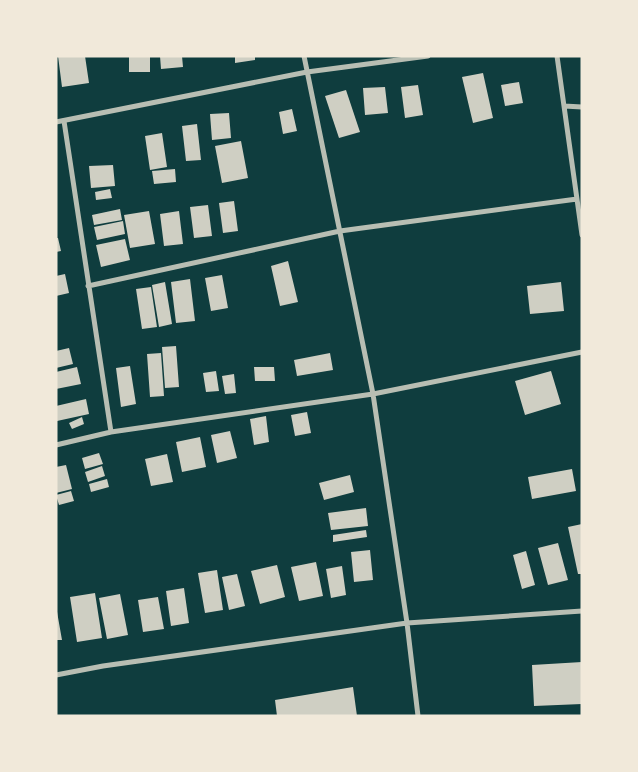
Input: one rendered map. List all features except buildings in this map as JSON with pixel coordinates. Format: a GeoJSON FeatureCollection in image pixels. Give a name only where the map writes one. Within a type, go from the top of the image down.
{"type":"FeatureCollection","features":[{"type":"Feature","properties":{"kind":"street"},"geometry":{"type":"LineString","coordinates":[[304,56],[374,394],[408,623],[418,716]]}},
{"type":"Feature","properties":{"kind":"street"},"geometry":{"type":"LineString","coordinates":[[56,122],[307,72],[428,56]]}},
{"type":"Feature","properties":{"kind":"street"},"geometry":{"type":"LineString","coordinates":[[557,56],[582,236]]}},
{"type":"Feature","properties":{"kind":"street"},"geometry":{"type":"LineString","coordinates":[[564,106],[582,107]]}},
{"type":"Feature","properties":{"kind":"street"},"geometry":{"type":"LineString","coordinates":[[64,121],[110,432]]}},
{"type":"Feature","properties":{"kind":"street"},"geometry":{"type":"LineString","coordinates":[[88,286],[340,231],[577,198]]}},
{"type":"Feature","properties":{"kind":"street"},"geometry":{"type":"LineString","coordinates":[[56,445],[110,432],[374,394],[582,352]]}},
{"type":"Feature","properties":{"kind":"street"},"geometry":{"type":"LineString","coordinates":[[56,675],[103,666],[408,623],[582,612]]}}]}
